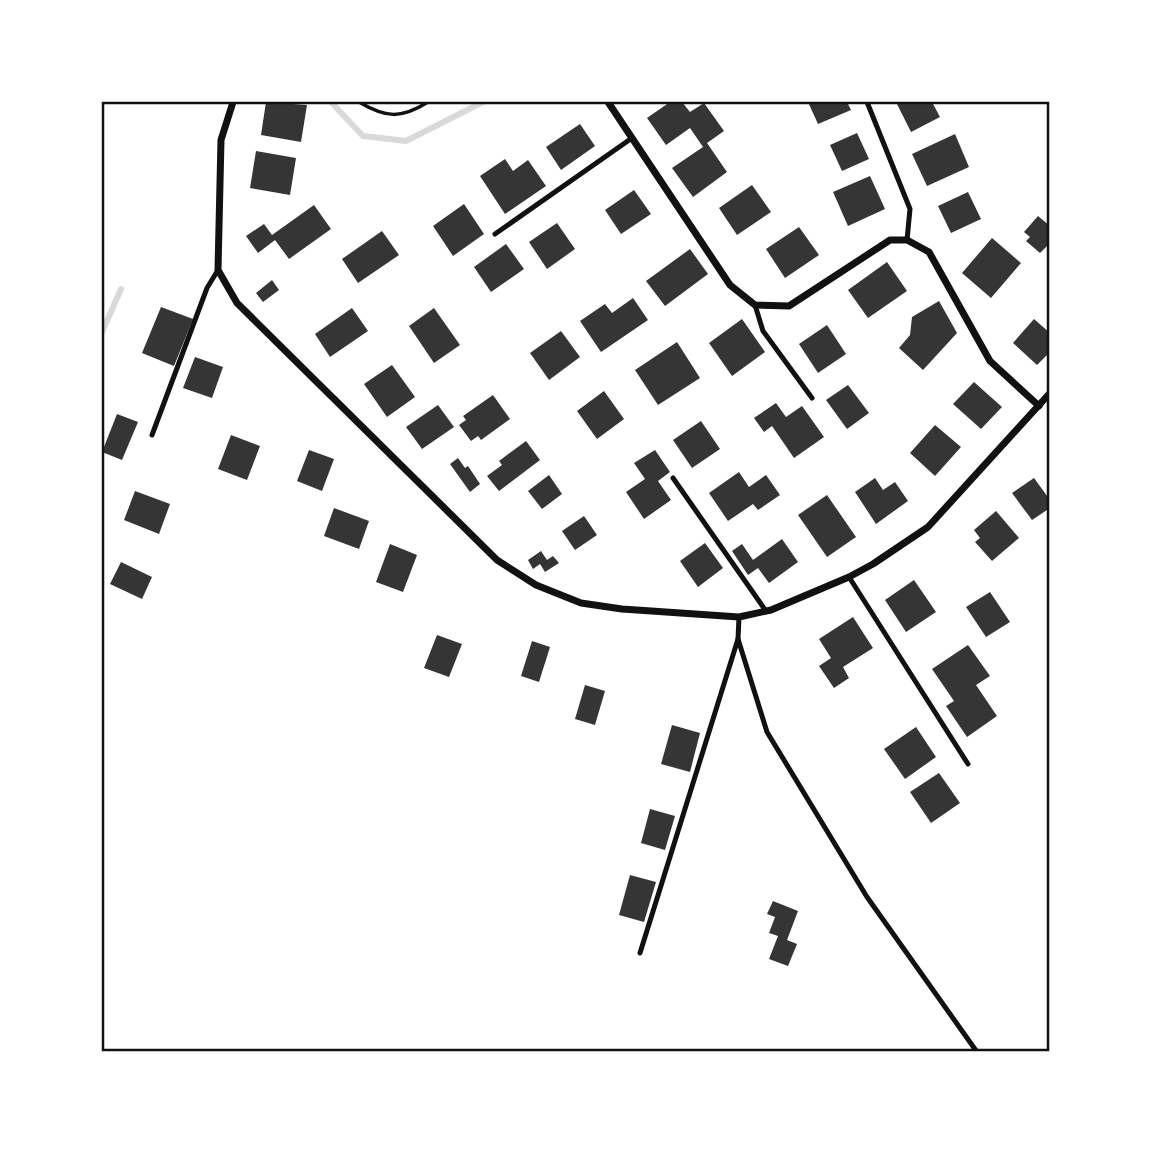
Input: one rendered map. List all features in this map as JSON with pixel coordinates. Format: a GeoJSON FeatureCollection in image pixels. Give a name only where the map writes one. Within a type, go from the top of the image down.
{"type":"FeatureCollection","features":[{"type":"Feature","properties":{"kind":"street"},"geometry":{"type":"LineString","coordinates":[[233,102],[221,140],[218,270],[237,303],[497,560],[536,585],[581,603],[622,609],[739,617],[766,611],[849,577],[928,527],[1049,393]]}},
{"type":"Feature","properties":{"kind":"street"},"geometry":{"type":"LineString","coordinates":[[608,102],[730,285],[755,305],[789,306],[890,240],[907,240],[929,252],[990,361],[1039,406]]}},
{"type":"Feature","properties":{"kind":"lane"},"geometry":{"type":"LineString","coordinates":[[867,102],[910,209],[907,240]]}},
{"type":"Feature","properties":{"kind":"lane"},"geometry":{"type":"LineString","coordinates":[[495,234],[632,138]]}},
{"type":"Feature","properties":{"kind":"lane"},"geometry":{"type":"LineString","coordinates":[[152,435],[207,288],[218,270]]}},
{"type":"Feature","properties":{"kind":"lane"},"geometry":{"type":"LineString","coordinates":[[755,305],[763,331],[812,398]]}},
{"type":"Feature","properties":{"kind":"lane"},"geometry":{"type":"LineString","coordinates":[[673,478],[766,611]]}},
{"type":"Feature","properties":{"kind":"lane"},"geometry":{"type":"LineString","coordinates":[[849,577],[968,764]]}},
{"type":"Feature","properties":{"kind":"lane"},"geometry":{"type":"LineString","coordinates":[[640,953],[738,639],[739,617]]}},
{"type":"Feature","properties":{"kind":"lane"},"geometry":{"type":"LineString","coordinates":[[738,639],[767,732],[867,897],[977,1052]]}},
{"type":"Feature","properties":{"kind":"path"},"geometry":{"type":"LineString","coordinates":[[359,102],[383,115],[413,112],[428,102]]}},
{"type":"Feature","properties":{"kind":"building"},"geometry":{"type":"Polygon","coordinates":[[[266,102],[307,105],[301,142],[261,135],[266,102]]]}},
{"type":"Feature","properties":{"kind":"building"},"geometry":{"type":"Polygon","coordinates":[[[670,102],[682,102],[690,112],[704,103],[724,131],[707,143],[727,172],[693,197],[672,168],[703,147],[690,128],[666,145],[647,118],[670,102]]]}},
{"type":"Feature","properties":{"kind":"building"},"geometry":{"type":"Polygon","coordinates":[[[808,102],[847,102],[851,110],[818,124],[808,102]]]}},
{"type":"Feature","properties":{"kind":"building"},"geometry":{"type":"Polygon","coordinates":[[[896,102],[932,102],[940,117],[911,132],[896,102]]]}},
{"type":"Feature","properties":{"kind":"building"},"geometry":{"type":"Polygon","coordinates":[[[580,124],[595,146],[561,170],[546,147],[580,124]]]}},
{"type":"Feature","properties":{"kind":"building"},"geometry":{"type":"Polygon","coordinates":[[[857,133],[869,159],[842,171],[830,145],[857,133]]]}},
{"type":"Feature","properties":{"kind":"building"},"geometry":{"type":"Polygon","coordinates":[[[955,134],[969,167],[927,186],[912,154],[955,134]]]}},
{"type":"Feature","properties":{"kind":"building"},"geometry":{"type":"Polygon","coordinates":[[[256,151],[296,158],[290,195],[250,188],[256,151]]]}},
{"type":"Feature","properties":{"kind":"building"},"geometry":{"type":"Polygon","coordinates":[[[505,159],[513,171],[528,160],[546,186],[505,214],[480,176],[505,159]]]}},
{"type":"Feature","properties":{"kind":"building"},"geometry":{"type":"Polygon","coordinates":[[[870,176],[885,209],[848,226],[833,192],[870,176]]]}},
{"type":"Feature","properties":{"kind":"building"},"geometry":{"type":"Polygon","coordinates":[[[752,185],[771,212],[737,235],[719,208],[752,185]]]}},
{"type":"Feature","properties":{"kind":"building"},"geometry":{"type":"Polygon","coordinates":[[[634,190],[651,214],[621,234],[605,210],[634,190]]]}},
{"type":"Feature","properties":{"kind":"building"},"geometry":{"type":"Polygon","coordinates":[[[968,192],[981,219],[951,233],[938,206],[968,192]]]}},
{"type":"Feature","properties":{"kind":"building"},"geometry":{"type":"Polygon","coordinates":[[[464,204],[484,234],[453,256],[433,226],[464,204]]]}},
{"type":"Feature","properties":{"kind":"building"},"geometry":{"type":"Polygon","coordinates":[[[314,205],[331,229],[289,259],[275,240],[258,253],[246,236],[264,224],[272,235],[314,205]]]}},
{"type":"Feature","properties":{"kind":"building"},"geometry":{"type":"Polygon","coordinates":[[[1038,216],[1050,226],[1050,243],[1040,253],[1026,241],[1030,237],[1024,232],[1038,216]]]}},
{"type":"Feature","properties":{"kind":"building"},"geometry":{"type":"Polygon","coordinates":[[[557,223],[575,249],[547,269],[529,242],[557,223]]]}},
{"type":"Feature","properties":{"kind":"building"},"geometry":{"type":"Polygon","coordinates":[[[799,227],[819,255],[785,278],[766,249],[799,227]]]}},
{"type":"Feature","properties":{"kind":"building"},"geometry":{"type":"Polygon","coordinates":[[[382,231],[399,255],[358,283],[342,259],[382,231]]]}},
{"type":"Feature","properties":{"kind":"building"},"geometry":{"type":"Polygon","coordinates":[[[992,238],[1021,263],[991,298],[962,273],[992,238]]]}},
{"type":"Feature","properties":{"kind":"building"},"geometry":{"type":"Polygon","coordinates":[[[506,244],[524,269],[491,292],[474,267],[506,244]]]}},
{"type":"Feature","properties":{"kind":"building"},"geometry":{"type":"Polygon","coordinates":[[[690,249],[708,274],[665,306],[646,281],[690,249]]]}},
{"type":"Feature","properties":{"kind":"building"},"geometry":{"type":"Polygon","coordinates":[[[887,262],[907,291],[868,318],[848,290],[887,262]]]}},
{"type":"Feature","properties":{"kind":"building"},"geometry":{"type":"Polygon","coordinates":[[[272,280],[279,290],[263,302],[256,293],[272,280]]]}},
{"type":"Feature","properties":{"kind":"building"},"geometry":{"type":"Polygon","coordinates":[[[633,298],[648,320],[601,352],[580,321],[605,304],[612,313],[633,298]]]}},
{"type":"Feature","properties":{"kind":"building"},"geometry":{"type":"Polygon","coordinates":[[[939,301],[957,333],[923,370],[899,348],[910,335],[912,317],[939,301]]]}},
{"type":"Feature","properties":{"kind":"building"},"geometry":{"type":"Polygon","coordinates":[[[161,307],[193,319],[174,366],[142,353],[161,307]]]}},
{"type":"Feature","properties":{"kind":"building"},"geometry":{"type":"Polygon","coordinates":[[[352,308],[368,331],[330,357],[315,334],[352,308]]]}},
{"type":"Feature","properties":{"kind":"building"},"geometry":{"type":"Polygon","coordinates":[[[434,308],[460,345],[434,363],[409,326],[434,308]]]}},
{"type":"Feature","properties":{"kind":"building"},"geometry":{"type":"Polygon","coordinates":[[[742,319],[765,352],[732,376],[709,343],[742,319]]]}},
{"type":"Feature","properties":{"kind":"building"},"geometry":{"type":"Polygon","coordinates":[[[1034,319],[1050,333],[1050,352],[1037,365],[1013,343],[1034,319]]]}},
{"type":"Feature","properties":{"kind":"building"},"geometry":{"type":"Polygon","coordinates":[[[827,325],[846,354],[818,373],[799,344],[827,325]]]}},
{"type":"Feature","properties":{"kind":"building"},"geometry":{"type":"Polygon","coordinates":[[[561,331],[580,357],[549,380],[530,353],[561,331]]]}},
{"type":"Feature","properties":{"kind":"building"},"geometry":{"type":"Polygon","coordinates":[[[677,342],[700,378],[658,405],[635,370],[677,342]]]}},
{"type":"Feature","properties":{"kind":"building"},"geometry":{"type":"Polygon","coordinates":[[[195,357],[223,367],[212,398],[183,388],[195,357]]]}},
{"type":"Feature","properties":{"kind":"building"},"geometry":{"type":"Polygon","coordinates":[[[392,365],[415,397],[387,417],[364,384],[392,365]]]}},
{"type":"Feature","properties":{"kind":"building"},"geometry":{"type":"Polygon","coordinates":[[[974,382],[1002,407],[981,429],[953,404],[974,382]]]}},
{"type":"Feature","properties":{"kind":"building"},"geometry":{"type":"Polygon","coordinates":[[[848,385],[869,413],[847,429],[826,400],[848,385]]]}},
{"type":"Feature","properties":{"kind":"building"},"geometry":{"type":"Polygon","coordinates":[[[604,391],[624,419],[597,439],[577,411],[604,391]]]}},
{"type":"Feature","properties":{"kind":"building"},"geometry":{"type":"Polygon","coordinates":[[[493,395],[510,419],[481,440],[478,436],[471,441],[459,425],[466,420],[463,416],[493,395]]]}},
{"type":"Feature","properties":{"kind":"building"},"geometry":{"type":"Polygon","coordinates":[[[776,403],[786,417],[802,406],[824,437],[794,458],[772,426],[764,432],[754,418],[776,403]]]}},
{"type":"Feature","properties":{"kind":"building"},"geometry":{"type":"Polygon","coordinates":[[[438,405],[454,427],[422,449],[406,427],[438,405]]]}},
{"type":"Feature","properties":{"kind":"building"},"geometry":{"type":"Polygon","coordinates":[[[117,414],[138,422],[122,460],[102,452],[117,414]]]}},
{"type":"Feature","properties":{"kind":"building"},"geometry":{"type":"Polygon","coordinates":[[[701,421],[720,449],[692,468],[673,440],[701,421]]]}},
{"type":"Feature","properties":{"kind":"building"},"geometry":{"type":"Polygon","coordinates":[[[935,425],[961,447],[935,476],[910,453],[935,425]]]}},
{"type":"Feature","properties":{"kind":"building"},"geometry":{"type":"Polygon","coordinates":[[[231,435],[260,446],[247,480],[218,469],[231,435]]]}},
{"type":"Feature","properties":{"kind":"building"},"geometry":{"type":"Polygon","coordinates":[[[526,441],[540,460],[499,491],[487,476],[502,465],[499,461],[526,441]]]}},
{"type":"Feature","properties":{"kind":"building"},"geometry":{"type":"Polygon","coordinates":[[[309,450],[334,459],[322,491],[297,481],[309,450]]]}},
{"type":"Feature","properties":{"kind":"building"},"geometry":{"type":"Polygon","coordinates":[[[655,450],[670,472],[658,481],[671,500],[644,519],[626,492],[645,479],[634,463],[655,450]]]}},
{"type":"Feature","properties":{"kind":"building"},"geometry":{"type":"Polygon","coordinates":[[[458,458],[465,468],[468,466],[480,484],[470,492],[450,464],[458,458]]]}},
{"type":"Feature","properties":{"kind":"building"},"geometry":{"type":"Polygon","coordinates":[[[739,472],[749,487],[766,475],[780,495],[758,510],[753,504],[728,521],[709,493],[739,472]]]}},
{"type":"Feature","properties":{"kind":"building"},"geometry":{"type":"Polygon","coordinates":[[[549,475],[562,494],[542,509],[528,491],[549,475]]]}},
{"type":"Feature","properties":{"kind":"building"},"geometry":{"type":"Polygon","coordinates":[[[875,478],[883,490],[895,482],[908,501],[876,524],[855,492],[875,478]]]}},
{"type":"Feature","properties":{"kind":"building"},"geometry":{"type":"Polygon","coordinates":[[[1034,478],[1050,500],[1050,508],[1032,520],[1012,493],[1034,478]]]}},
{"type":"Feature","properties":{"kind":"building"},"geometry":{"type":"Polygon","coordinates":[[[135,491],[170,504],[159,534],[124,520],[135,491]]]}},
{"type":"Feature","properties":{"kind":"building"},"geometry":{"type":"Polygon","coordinates":[[[827,495],[856,537],[827,557],[798,515],[827,495]]]}},
{"type":"Feature","properties":{"kind":"building"},"geometry":{"type":"Polygon","coordinates":[[[334,508],[369,521],[359,549],[324,536],[334,508]]]}},
{"type":"Feature","properties":{"kind":"building"},"geometry":{"type":"Polygon","coordinates":[[[996,511],[1019,538],[992,561],[975,542],[980,538],[974,530],[996,511]]]}},
{"type":"Feature","properties":{"kind":"building"},"geometry":{"type":"Polygon","coordinates":[[[584,516],[597,535],[575,550],[562,531],[584,516]]]}},
{"type":"Feature","properties":{"kind":"building"},"geometry":{"type":"Polygon","coordinates":[[[782,539],[798,562],[769,583],[758,568],[748,575],[732,551],[742,544],[753,560],[782,539]]]}},
{"type":"Feature","properties":{"kind":"building"},"geometry":{"type":"Polygon","coordinates":[[[705,543],[723,568],[698,587],[680,561],[705,543]]]}},
{"type":"Feature","properties":{"kind":"building"},"geometry":{"type":"Polygon","coordinates":[[[390,544],[417,555],[403,592],[376,582],[390,544]]]}},
{"type":"Feature","properties":{"kind":"building"},"geometry":{"type":"Polygon","coordinates":[[[541,551],[547,560],[553,556],[559,563],[545,572],[540,564],[533,569],[528,560],[541,551]]]}},
{"type":"Feature","properties":{"kind":"building"},"geometry":{"type":"Polygon","coordinates":[[[121,562],[152,577],[142,599],[110,584],[121,562]]]}},
{"type":"Feature","properties":{"kind":"building"},"geometry":{"type":"Polygon","coordinates":[[[914,580],[936,612],[906,632],[885,600],[914,580]]]}},
{"type":"Feature","properties":{"kind":"building"},"geometry":{"type":"Polygon","coordinates":[[[990,592],[1010,622],[986,637],[966,607],[990,592]]]}},
{"type":"Feature","properties":{"kind":"building"},"geometry":{"type":"Polygon","coordinates":[[[853,617],[873,648],[843,667],[849,678],[834,688],[819,666],[831,658],[819,639],[853,617]]]}},
{"type":"Feature","properties":{"kind":"building"},"geometry":{"type":"Polygon","coordinates":[[[437,635],[462,644],[449,677],[424,668],[437,635]]]}},
{"type":"Feature","properties":{"kind":"building"},"geometry":{"type":"Polygon","coordinates":[[[532,641],[550,647],[539,682],[521,676],[532,641]]]}},
{"type":"Feature","properties":{"kind":"building"},"geometry":{"type":"Polygon","coordinates":[[[968,645],[990,676],[976,685],[997,716],[967,737],[946,706],[954,701],[932,669],[968,645]]]}},
{"type":"Feature","properties":{"kind":"building"},"geometry":{"type":"Polygon","coordinates":[[[585,685],[605,691],[595,725],[575,719],[585,685]]]}},
{"type":"Feature","properties":{"kind":"building"},"geometry":{"type":"Polygon","coordinates":[[[672,725],[700,733],[690,772],[661,764],[672,725]]]}},
{"type":"Feature","properties":{"kind":"building"},"geometry":{"type":"Polygon","coordinates":[[[916,727],[936,757],[905,779],[884,749],[916,727]]]}},
{"type":"Feature","properties":{"kind":"building"},"geometry":{"type":"Polygon","coordinates":[[[939,773],[960,803],[931,823],[910,792],[939,773]]]}},
{"type":"Feature","properties":{"kind":"building"},"geometry":{"type":"Polygon","coordinates":[[[650,809],[675,816],[665,850],[641,843],[650,809]]]}},
{"type":"Feature","properties":{"kind":"building"},"geometry":{"type":"Polygon","coordinates":[[[630,875],[656,882],[644,922],[619,915],[630,875]]]}},
{"type":"Feature","properties":{"kind":"building"},"geometry":{"type":"Polygon","coordinates":[[[773,901],[798,911],[787,940],[797,944],[788,966],[769,959],[778,936],[769,933],[775,917],[767,914],[773,901]]]}},
{"type":"Feature","properties":{"kind":"waterway"},"geometry":{"type":"LineString","coordinates":[[331,102],[363,136],[406,141],[483,102]]}},
{"type":"Feature","properties":{"kind":"waterway"},"geometry":{"type":"LineString","coordinates":[[102,332],[121,289]]}}]}
